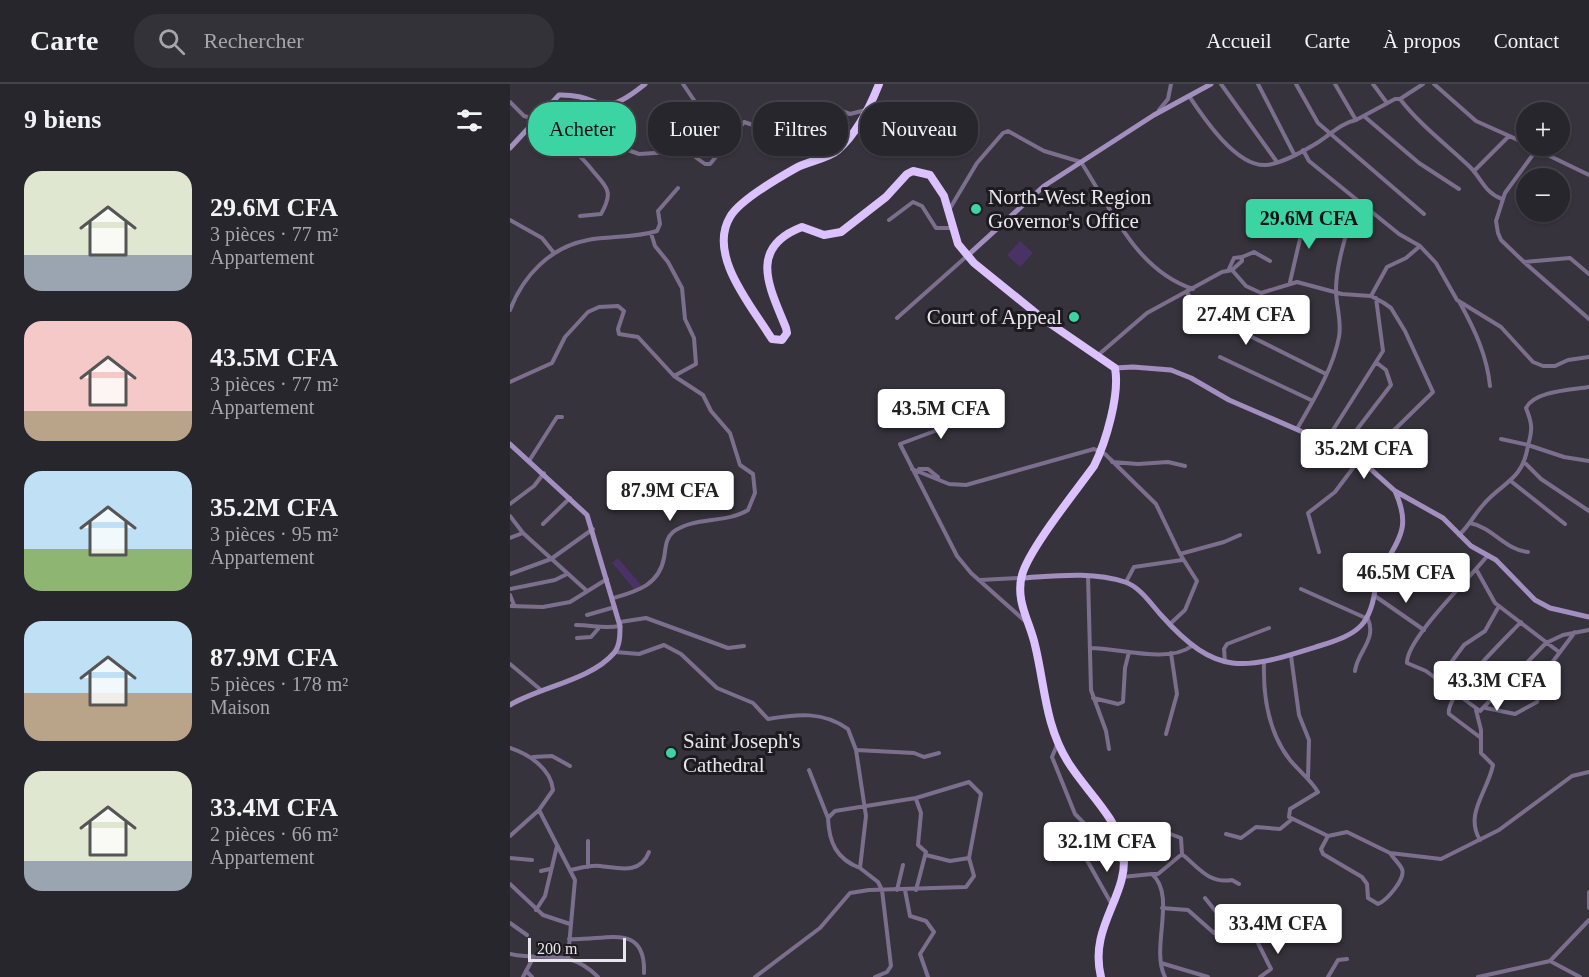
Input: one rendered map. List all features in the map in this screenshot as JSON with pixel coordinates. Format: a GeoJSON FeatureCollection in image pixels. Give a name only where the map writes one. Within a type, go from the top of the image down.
{"type":"FeatureCollection","features":[{"type":"Feature","properties":{"kind":"highway"},"geometry":{"type":"LineString","coordinates":[[870,102],[879,84]]}},
{"type":"Feature","properties":{"kind":"highway"},"geometry":{"type":"LineString","coordinates":[[860,122],[837,151],[814,159],[786,174],[736,209],[727,224],[724,242],[733,275],[772,339],[782,340],[787,333],[767,281],[766,269],[771,252],[783,237],[802,227],[824,235],[841,232],[886,197],[913,171],[930,175],[935,180],[958,244],[967,256],[1042,318],[1115,368],[1114,395],[1101,452],[1033,553],[1021,578],[1021,599],[1037,654],[1047,711],[1057,744],[1119,837],[1124,853],[1122,878],[1097,944],[1101,977]]}},
{"type":"Feature","properties":{"kind":"street"},"geometry":{"type":"LineString","coordinates":[[683,84],[695,102]]}},
{"type":"Feature","properties":{"kind":"street"},"geometry":{"type":"LineString","coordinates":[[1154,115],[1168,99],[1171,84]]}},
{"type":"Feature","properties":{"kind":"street"},"geometry":{"type":"LineString","coordinates":[[897,318],[1044,186],[1154,115],[1211,84]]}},
{"type":"Feature","properties":{"kind":"street"},"geometry":{"type":"LineString","coordinates":[[1221,84],[1277,162]]}},
{"type":"Feature","properties":{"kind":"street"},"geometry":{"type":"LineString","coordinates":[[1258,84],[1294,154]]}},
{"type":"Feature","properties":{"kind":"street"},"geometry":{"type":"LineString","coordinates":[[1296,84],[1318,123],[1424,214]]}},
{"type":"Feature","properties":{"kind":"street"},"geometry":{"type":"LineString","coordinates":[[1335,84],[1356,120]]}},
{"type":"Feature","properties":{"kind":"street"},"geometry":{"type":"LineString","coordinates":[[1373,84],[1387,103]]}},
{"type":"Feature","properties":{"kind":"street"},"geometry":{"type":"LineString","coordinates":[[1189,95],[1223,144],[1262,165],[1277,162],[1303,150],[1387,103],[1400,99],[1423,84]]}},
{"type":"Feature","properties":{"kind":"street"},"geometry":{"type":"LineString","coordinates":[[1434,84],[1476,121],[1516,139]]}},
{"type":"Feature","properties":{"kind":"street"},"geometry":{"type":"LineString","coordinates":[[616,102],[626,99],[640,85]]}},
{"type":"Feature","properties":{"kind":"street"},"geometry":{"type":"LineString","coordinates":[[554,102],[560,95],[593,102]]}},
{"type":"Feature","properties":{"kind":"street"},"geometry":{"type":"LineString","coordinates":[[1400,99],[1414,117],[1474,171],[1489,193],[1502,199]]}},
{"type":"Feature","properties":{"kind":"street"},"geometry":{"type":"LineString","coordinates":[[510,102],[520,114],[528,116]]}},
{"type":"Feature","properties":{"kind":"street"},"geometry":{"type":"LineString","coordinates":[[741,126],[744,122],[762,128],[775,103],[806,114],[828,106],[850,114],[860,111]]}},
{"type":"Feature","properties":{"kind":"street"},"geometry":{"type":"LineString","coordinates":[[1365,117],[1419,163],[1460,189]]}},
{"type":"Feature","properties":{"kind":"street"},"geometry":{"type":"LineString","coordinates":[[510,148],[528,129]]}},
{"type":"Feature","properties":{"kind":"street"},"geometry":{"type":"LineString","coordinates":[[948,211],[977,163],[1008,131],[1044,151],[1081,162],[1139,253],[1168,279],[1193,289]]}},
{"type":"Feature","properties":{"kind":"street"},"geometry":{"type":"LineString","coordinates":[[1474,171],[1509,136]]}},
{"type":"Feature","properties":{"kind":"street"},"geometry":{"type":"LineString","coordinates":[[1303,150],[1309,161],[1399,234],[1420,246],[1436,263],[1460,303],[1481,347],[1488,366],[1490,386]]}},
{"type":"Feature","properties":{"kind":"street"},"geometry":{"type":"LineString","coordinates":[[579,156],[607,185],[608,200],[601,214],[580,216]]}},
{"type":"Feature","properties":{"kind":"street"},"geometry":{"type":"LineString","coordinates":[[693,156],[705,165],[714,162],[718,156]]}},
{"type":"Feature","properties":{"kind":"street"},"geometry":{"type":"LineString","coordinates":[[1532,156],[1502,199],[1496,221],[1498,233],[1501,240],[1524,262],[1589,319]]}},
{"type":"Feature","properties":{"kind":"street"},"geometry":{"type":"LineString","coordinates":[[1551,156],[1589,175]]}},
{"type":"Feature","properties":{"kind":"street"},"geometry":{"type":"LineString","coordinates":[[510,310],[522,283],[554,253],[587,241],[651,233],[659,229],[658,211],[678,188]]}},
{"type":"Feature","properties":{"kind":"street"},"geometry":{"type":"LineString","coordinates":[[1297,429],[1326,374],[1340,333],[1336,292],[1356,199]]}},
{"type":"Feature","properties":{"kind":"street"},"geometry":{"type":"LineString","coordinates":[[890,220],[913,202],[922,206],[936,228],[953,228]]}},
{"type":"Feature","properties":{"kind":"street"},"geometry":{"type":"LineString","coordinates":[[1290,282],[1306,213]]}},
{"type":"Feature","properties":{"kind":"street"},"geometry":{"type":"LineString","coordinates":[[510,220],[542,238],[554,253]]}},
{"type":"Feature","properties":{"kind":"street"},"geometry":{"type":"LineString","coordinates":[[651,233],[656,249],[668,262],[682,288],[685,319],[695,342],[696,364],[674,376]]}},
{"type":"Feature","properties":{"kind":"street"},"geometry":{"type":"LineString","coordinates":[[1371,296],[1387,267],[1406,258],[1420,246]]}},
{"type":"Feature","properties":{"kind":"street"},"geometry":{"type":"LineString","coordinates":[[1230,270],[1234,258],[1254,252],[1270,261]]}},
{"type":"Feature","properties":{"kind":"street"},"geometry":{"type":"LineString","coordinates":[[1097,357],[1147,313],[1230,270],[1242,261],[1242,257]]}},
{"type":"Feature","properties":{"kind":"street"},"geometry":{"type":"LineString","coordinates":[[1524,262],[1570,258],[1589,274]]}},
{"type":"Feature","properties":{"kind":"street"},"geometry":{"type":"LineString","coordinates":[[1230,270],[1246,286],[1261,293],[1290,282],[1336,292],[1371,296],[1391,308],[1405,331],[1433,392],[1384,440],[1365,464]]}},
{"type":"Feature","properties":{"kind":"street"},"geometry":{"type":"LineString","coordinates":[[1187,292],[1208,316],[1326,374]]}},
{"type":"Feature","properties":{"kind":"street"},"geometry":{"type":"LineString","coordinates":[[1326,441],[1377,363],[1383,348],[1376,298]]}},
{"type":"Feature","properties":{"kind":"street"},"geometry":{"type":"LineString","coordinates":[[1460,303],[1492,319],[1526,356],[1538,365],[1554,366],[1568,360],[1589,358]]}},
{"type":"Feature","properties":{"kind":"street"},"geometry":{"type":"LineString","coordinates":[[510,382],[552,363],[565,337],[588,312],[599,307],[622,308],[625,315],[618,329],[619,334],[638,337],[674,376],[703,395],[711,411],[729,431],[740,465],[754,477],[755,493],[750,507],[745,512],[717,521],[694,524],[672,533],[666,541],[662,564],[654,579],[641,590],[614,598]]}},
{"type":"Feature","properties":{"kind":"street"},"geometry":{"type":"LineString","coordinates":[[1220,357],[1313,401]]}},
{"type":"Feature","properties":{"kind":"street"},"geometry":{"type":"LineString","coordinates":[[1342,449],[1391,385],[1386,370],[1377,363]]}},
{"type":"Feature","properties":{"kind":"street"},"geometry":{"type":"LineString","coordinates":[[1115,368],[1133,366],[1171,370],[1342,449],[1359,459],[1395,490],[1443,518],[1458,535],[1488,555],[1535,600],[1551,608],[1589,617]]}},
{"type":"Feature","properties":{"kind":"street"},"geometry":{"type":"LineString","coordinates":[[1458,535],[1470,523],[1483,504],[1512,482],[1524,462],[1533,422],[1526,408],[1529,402],[1538,397],[1589,387]]}},
{"type":"Feature","properties":{"kind":"street"},"geometry":{"type":"LineString","coordinates":[[975,416],[900,444],[957,556],[979,580],[1027,624]]}},
{"type":"Feature","properties":{"kind":"street"},"geometry":{"type":"LineString","coordinates":[[529,461],[551,423],[557,417],[562,417]]}},
{"type":"Feature","properties":{"kind":"street"},"geometry":{"type":"LineString","coordinates":[[1501,439],[1564,457],[1589,460]]}},
{"type":"Feature","properties":{"kind":"street"},"geometry":{"type":"LineString","coordinates":[[510,444],[571,497],[587,514],[620,624],[619,645],[615,652],[577,676],[510,705]]}},
{"type":"Feature","properties":{"kind":"street"},"geometry":{"type":"LineString","coordinates":[[912,469],[955,485],[966,485],[1094,449],[1101,452],[1156,504],[1182,560],[1197,581],[1185,610],[1170,625]]}},
{"type":"Feature","properties":{"kind":"street"},"geometry":{"type":"LineString","coordinates":[[1319,552],[1308,513],[1335,492],[1359,459]]}},
{"type":"Feature","properties":{"kind":"street"},"geometry":{"type":"LineString","coordinates":[[1111,462],[1143,464],[1168,462],[1185,466]]}},
{"type":"Feature","properties":{"kind":"street"},"geometry":{"type":"LineString","coordinates":[[1524,462],[1541,479],[1589,511]]}},
{"type":"Feature","properties":{"kind":"street"},"geometry":{"type":"LineString","coordinates":[[510,504],[534,486],[544,473]]}},
{"type":"Feature","properties":{"kind":"street"},"geometry":{"type":"LineString","coordinates":[[1512,482],[1565,524]]}},
{"type":"Feature","properties":{"kind":"street"},"geometry":{"type":"LineString","coordinates":[[979,580],[1088,576],[1126,582],[1139,591],[1192,646],[1225,663],[1264,663],[1341,640],[1362,628],[1368,619],[1375,596],[1377,578],[1402,535],[1404,518],[1395,490]]}},
{"type":"Feature","properties":{"kind":"street"},"geometry":{"type":"LineString","coordinates":[[543,524],[571,497]]}},
{"type":"Feature","properties":{"kind":"street"},"geometry":{"type":"LineString","coordinates":[[510,516],[523,533],[587,591]]}},
{"type":"Feature","properties":{"kind":"street"},"geometry":{"type":"LineString","coordinates":[[1470,523],[1484,527],[1522,551],[1528,552]]}},
{"type":"Feature","properties":{"kind":"street"},"geometry":{"type":"LineString","coordinates":[[510,574],[551,559],[593,529]]}},
{"type":"Feature","properties":{"kind":"street"},"geometry":{"type":"LineString","coordinates":[[510,538],[523,533]]}},
{"type":"Feature","properties":{"kind":"street"},"geometry":{"type":"LineString","coordinates":[[1180,554],[1240,535]]}},
{"type":"Feature","properties":{"kind":"street"},"geometry":{"type":"LineString","coordinates":[[1480,840],[1473,830],[1474,815],[1493,765],[1481,753],[1476,710],[1426,671],[1406,662],[1412,646],[1424,630],[1488,555]]}},
{"type":"Feature","properties":{"kind":"street"},"geometry":{"type":"LineString","coordinates":[[1126,582],[1134,567],[1182,560]]}},
{"type":"Feature","properties":{"kind":"street"},"geometry":{"type":"LineString","coordinates":[[1476,569],[1499,606],[1559,652]]}},
{"type":"Feature","properties":{"kind":"street"},"geometry":{"type":"LineString","coordinates":[[510,589],[555,580],[567,574]]}},
{"type":"Feature","properties":{"kind":"street"},"geometry":{"type":"LineString","coordinates":[[1088,576],[1093,698],[1106,731],[1109,749]]}},
{"type":"Feature","properties":{"kind":"street"},"geometry":{"type":"LineString","coordinates":[[510,595],[512,605],[543,607],[561,604],[607,579]]}},
{"type":"Feature","properties":{"kind":"street"},"geometry":{"type":"LineString","coordinates":[[1301,589],[1368,619]]}},
{"type":"Feature","properties":{"kind":"street"},"geometry":{"type":"LineString","coordinates":[[1375,596],[1424,630]]}},
{"type":"Feature","properties":{"kind":"street"},"geometry":{"type":"LineString","coordinates":[[587,615],[616,606]]}},
{"type":"Feature","properties":{"kind":"street"},"geometry":{"type":"LineString","coordinates":[[1438,680],[1464,645],[1481,635],[1499,606]]}},
{"type":"Feature","properties":{"kind":"street"},"geometry":{"type":"LineString","coordinates":[[576,625],[590,625],[597,628],[646,618],[728,648],[744,646]]}},
{"type":"Feature","properties":{"kind":"street"},"geometry":{"type":"LineString","coordinates":[[1354,671],[1370,640],[1368,619]]}},
{"type":"Feature","properties":{"kind":"street"},"geometry":{"type":"LineString","coordinates":[[1481,738],[1448,712],[1456,693],[1521,622]]}},
{"type":"Feature","properties":{"kind":"street"},"geometry":{"type":"LineString","coordinates":[[577,638],[591,638],[597,628]]}},
{"type":"Feature","properties":{"kind":"street"},"geometry":{"type":"LineString","coordinates":[[1225,663],[1224,649],[1227,644],[1269,628]]}},
{"type":"Feature","properties":{"kind":"street"},"geometry":{"type":"LineString","coordinates":[[1486,708],[1546,643],[1575,632],[1589,630]]}},
{"type":"Feature","properties":{"kind":"street"},"geometry":{"type":"LineString","coordinates":[[1476,710],[1486,708],[1515,714],[1538,702],[1545,672],[1575,632]]}},
{"type":"Feature","properties":{"kind":"street"},"geometry":{"type":"LineString","coordinates":[[615,652],[639,654],[664,645],[681,654],[717,688],[744,698],[768,719],[804,713],[828,719],[848,729],[856,750],[866,828],[858,861],[860,868]]}},
{"type":"Feature","properties":{"kind":"street"},"geometry":{"type":"LineString","coordinates":[[1090,648],[1171,653],[1182,652],[1192,646]]}},
{"type":"Feature","properties":{"kind":"street"},"geometry":{"type":"LineString","coordinates":[[1093,698],[1118,704],[1123,702],[1126,661],[1129,652]]}},
{"type":"Feature","properties":{"kind":"street"},"geometry":{"type":"LineString","coordinates":[[1166,734],[1177,694],[1171,653]]}},
{"type":"Feature","properties":{"kind":"street"},"geometry":{"type":"LineString","coordinates":[[1291,656],[1299,715],[1309,741],[1308,779]]}},
{"type":"Feature","properties":{"kind":"street"},"geometry":{"type":"LineString","coordinates":[[1264,663],[1264,692],[1268,714],[1283,749],[1318,792],[1290,809],[1288,813],[1290,820]]}},
{"type":"Feature","properties":{"kind":"street"},"geometry":{"type":"LineString","coordinates":[[510,664],[541,690]]}},
{"type":"Feature","properties":{"kind":"street"},"geometry":{"type":"LineString","coordinates":[[1057,744],[1052,757],[1071,808],[1100,842],[1123,862]]}},
{"type":"Feature","properties":{"kind":"street"},"geometry":{"type":"LineString","coordinates":[[510,748],[533,758],[552,756],[570,766]]}},
{"type":"Feature","properties":{"kind":"street"},"geometry":{"type":"LineString","coordinates":[[856,750],[914,753],[924,757],[939,753]]}},
{"type":"Feature","properties":{"kind":"street"},"geometry":{"type":"LineString","coordinates":[[510,836],[539,810],[551,793],[553,786],[533,758]]}},
{"type":"Feature","properties":{"kind":"street"},"geometry":{"type":"LineString","coordinates":[[809,770],[828,818],[837,853],[847,863],[860,868],[879,882],[882,890],[891,966],[887,972],[875,977]]}},
{"type":"Feature","properties":{"kind":"street"},"geometry":{"type":"LineString","coordinates":[[1290,820],[1328,836],[1347,832],[1390,853],[1441,859],[1499,830],[1572,776],[1589,772]]}},
{"type":"Feature","properties":{"kind":"street"},"geometry":{"type":"LineString","coordinates":[[755,977],[819,928],[850,893],[966,887],[974,876],[969,858],[981,794],[969,782],[916,798],[840,809],[828,818]]}},
{"type":"Feature","properties":{"kind":"street"},"geometry":{"type":"LineString","coordinates":[[916,798],[921,813],[918,846],[926,851],[916,890]]}},
{"type":"Feature","properties":{"kind":"street"},"geometry":{"type":"LineString","coordinates":[[539,810],[571,870],[575,884],[568,957]]}},
{"type":"Feature","properties":{"kind":"street"},"geometry":{"type":"LineString","coordinates":[[1226,834],[1240,838],[1256,827],[1280,829],[1290,820]]}},
{"type":"Feature","properties":{"kind":"street"},"geometry":{"type":"LineString","coordinates":[[1119,837],[1148,843],[1165,831],[1180,838],[1182,855],[1209,877],[1222,882],[1232,880],[1239,884]]}},
{"type":"Feature","properties":{"kind":"street"},"geometry":{"type":"LineString","coordinates":[[1328,836],[1321,849],[1323,854],[1362,878],[1367,884],[1368,898],[1377,904],[1389,894],[1402,874],[1402,870],[1390,853]]}},
{"type":"Feature","properties":{"kind":"street"},"geometry":{"type":"LineString","coordinates":[[588,841],[588,867]]}},
{"type":"Feature","properties":{"kind":"street"},"geometry":{"type":"LineString","coordinates":[[1100,842],[1085,851],[1084,855],[1112,904]]}},
{"type":"Feature","properties":{"kind":"street"},"geometry":{"type":"LineString","coordinates":[[536,910],[545,896],[557,845]]}},
{"type":"Feature","properties":{"kind":"street"},"geometry":{"type":"LineString","coordinates":[[571,870],[600,866],[617,870],[633,867],[644,862],[649,852]]}},
{"type":"Feature","properties":{"kind":"street"},"geometry":{"type":"LineString","coordinates":[[926,855],[950,861],[969,858]]}},
{"type":"Feature","properties":{"kind":"street"},"geometry":{"type":"LineString","coordinates":[[1122,878],[1158,874],[1182,855]]}},
{"type":"Feature","properties":{"kind":"street"},"geometry":{"type":"LineString","coordinates":[[510,858],[532,860]]}},
{"type":"Feature","properties":{"kind":"street"},"geometry":{"type":"LineString","coordinates":[[897,890],[903,865]]}},
{"type":"Feature","properties":{"kind":"street"},"geometry":{"type":"LineString","coordinates":[[541,871],[550,869]]}},
{"type":"Feature","properties":{"kind":"street"},"geometry":{"type":"LineString","coordinates":[[1152,874],[1162,886],[1161,963],[1165,977]]}},
{"type":"Feature","properties":{"kind":"street"},"geometry":{"type":"LineString","coordinates":[[510,884],[536,910],[554,921],[570,924]]}},
{"type":"Feature","properties":{"kind":"street"},"geometry":{"type":"LineString","coordinates":[[905,890],[910,916],[926,921],[934,932],[920,954],[928,977]]}},
{"type":"Feature","properties":{"kind":"street"},"geometry":{"type":"LineString","coordinates":[[1589,892],[1589,908]]}},
{"type":"Feature","properties":{"kind":"street"},"geometry":{"type":"LineString","coordinates":[[1205,898],[1221,918],[1222,926]]}},
{"type":"Feature","properties":{"kind":"street"},"geometry":{"type":"LineString","coordinates":[[1162,908],[1188,910],[1214,933],[1228,917]]}},
{"type":"Feature","properties":{"kind":"street"},"geometry":{"type":"LineString","coordinates":[[1478,977],[1550,962],[1589,920]]}},
{"type":"Feature","properties":{"kind":"street"},"geometry":{"type":"LineString","coordinates":[[510,923],[527,935]]}},
{"type":"Feature","properties":{"kind":"street"},"geometry":{"type":"LineString","coordinates":[[1257,941],[1271,937],[1266,923]]}},
{"type":"Feature","properties":{"kind":"street"},"geometry":{"type":"LineString","coordinates":[[569,939],[615,936],[636,943],[644,954],[644,973]]}},
{"type":"Feature","properties":{"kind":"street"},"geometry":{"type":"LineString","coordinates":[[1257,941],[1284,936]]}},
{"type":"Feature","properties":{"kind":"street"},"geometry":{"type":"LineString","coordinates":[[1257,941],[1271,969],[1260,977]]}},
{"type":"Feature","properties":{"kind":"street"},"geometry":{"type":"LineString","coordinates":[[510,954],[533,958],[568,957],[598,977]]}},
{"type":"Feature","properties":{"kind":"street"},"geometry":{"type":"LineString","coordinates":[[523,977],[533,958]]}},
{"type":"Feature","properties":{"kind":"street"},"geometry":{"type":"LineString","coordinates":[[1328,977],[1338,960],[1347,959]]}},
{"type":"Feature","properties":{"kind":"street"},"geometry":{"type":"LineString","coordinates":[[1550,962],[1580,977]]}},
{"type":"Feature","properties":{"kind":"street"},"geometry":{"type":"LineString","coordinates":[[1161,963],[1208,977]]}},
{"type":"Feature","properties":{"kind":"street"},"geometry":{"type":"LineString","coordinates":[[526,971],[532,977]]}},
{"type":"Feature","properties":{"kind":"shaded area"},"geometry":{"type":"Polygon","coordinates":[[[1020,241],[1033,253],[1020,267],[1007,255],[1020,241]]]}},
{"type":"Feature","properties":{"kind":"shaded area"},"geometry":{"type":"Polygon","coordinates":[[[618,558],[641,585],[635,590],[612,563],[618,558]]]}},
{"type":"Feature","properties":{"kind":"place","name":"North-West Region Governor's Office"},"geometry":{"type":"Point","coordinates":[976,209]}},
{"type":"Feature","properties":{"kind":"place","name":"Court of Appeal"},"geometry":{"type":"Point","coordinates":[1074,317]}},
{"type":"Feature","properties":{"kind":"place","name":"Saint Joseph's Cathedral"},"geometry":{"type":"Point","coordinates":[671,753]}}]}
